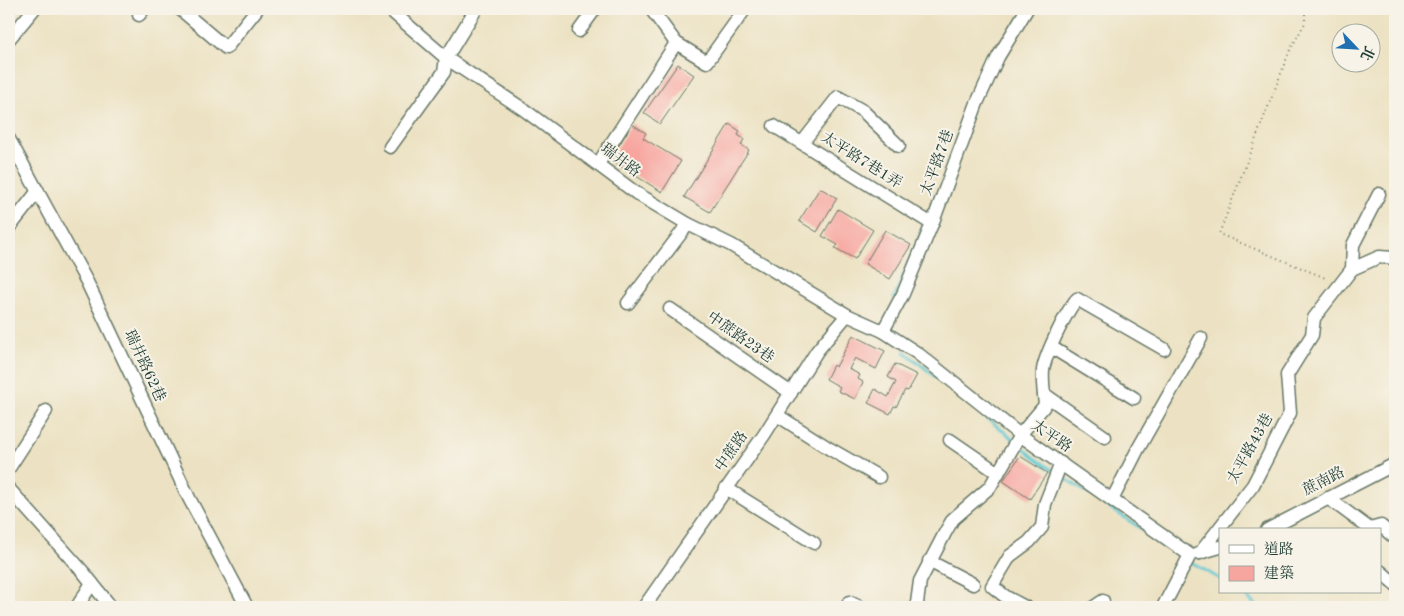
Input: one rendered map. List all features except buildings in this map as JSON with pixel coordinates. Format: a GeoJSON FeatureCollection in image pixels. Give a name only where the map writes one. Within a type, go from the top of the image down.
{"type":"FeatureCollection","features":[{"type":"Feature","properties":{"kind":"street"},"geometry":{"type":"LineString","coordinates":[[9,39],[34,9]]}},
{"type":"Feature","properties":{"kind":"street"},"geometry":{"type":"LineString","coordinates":[[180,9],[226,48],[257,9]]}},
{"type":"Feature","properties":{"kind":"street","name":"瑞井路"},"geometry":{"type":"LineString","coordinates":[[389,9],[446,58],[523,108],[636,193],[688,224],[731,245],[847,315]]}},
{"type":"Feature","properties":{"kind":"street"},"geometry":{"type":"LineString","coordinates":[[390,146],[444,72],[446,58],[476,9]]}},
{"type":"Feature","properties":{"kind":"street"},"geometry":{"type":"LineString","coordinates":[[579,31],[595,9]]}},
{"type":"Feature","properties":{"kind":"street"},"geometry":{"type":"LineString","coordinates":[[651,9],[676,42],[707,62],[745,9]]}},
{"type":"Feature","properties":{"kind":"street","name":"太平路7巷"},"geometry":{"type":"LineString","coordinates":[[883,331],[903,294],[932,224],[977,103],[998,57],[1027,9]]}},
{"type":"Feature","properties":{"kind":"street"},"geometry":{"type":"LineString","coordinates":[[598,164],[676,42]]}},
{"type":"Feature","properties":{"kind":"street"},"geometry":{"type":"LineString","coordinates":[[802,143],[838,97],[864,111],[899,146]]}},
{"type":"Feature","properties":{"kind":"street","name":"太平路7巷1弄"},"geometry":{"type":"LineString","coordinates":[[774,126],[932,224]]}},
{"type":"Feature","properties":{"kind":"street","name":"瑞井路62巷"},"geometry":{"type":"LineString","coordinates":[[9,139],[87,282],[189,498],[247,607]]}},
{"type":"Feature","properties":{"kind":"street"},"geometry":{"type":"LineString","coordinates":[[9,228],[38,191]]}},
{"type":"Feature","properties":{"kind":"street"},"geometry":{"type":"LineString","coordinates":[[1379,194],[1353,245],[1352,270],[1379,258],[1395,258]]}},
{"type":"Feature","properties":{"kind":"street"},"geometry":{"type":"LineString","coordinates":[[628,303],[688,224]]}},
{"type":"Feature","properties":{"kind":"street","name":"太平路43巷"},"geometry":{"type":"LineString","coordinates":[[1195,554],[1253,484],[1290,413],[1287,375],[1312,335],[1314,318],[1352,270]]}},
{"type":"Feature","properties":{"kind":"street"},"geometry":{"type":"LineString","coordinates":[[918,607],[920,581],[953,519],[990,487],[1020,435],[1045,405],[1043,369],[1051,347],[1072,304],[1077,299],[1164,349]]}},
{"type":"Feature","properties":{"kind":"street","name":"中蔗路23巷"},"geometry":{"type":"LineString","coordinates":[[670,309],[791,393]]}},
{"type":"Feature","properties":{"kind":"street","name":"太平路"},"geometry":{"type":"LineString","coordinates":[[847,315],[883,331],[937,368],[1020,435],[1112,500],[1195,554]]}},
{"type":"Feature","properties":{"kind":"street","name":"中蔗路"},"geometry":{"type":"LineString","coordinates":[[647,606],[818,352],[847,315]]}},
{"type":"Feature","properties":{"kind":"street"},"geometry":{"type":"LineString","coordinates":[[1112,500],[1138,449],[1201,338]]}},
{"type":"Feature","properties":{"kind":"street"},"geometry":{"type":"LineString","coordinates":[[1051,347],[1134,398]]}},
{"type":"Feature","properties":{"kind":"street"},"geometry":{"type":"LineString","coordinates":[[1044,394],[1105,437]]}},
{"type":"Feature","properties":{"kind":"street"},"geometry":{"type":"LineString","coordinates":[[9,468],[46,411]]}},
{"type":"Feature","properties":{"kind":"street"},"geometry":{"type":"LineString","coordinates":[[777,415],[830,449],[879,477]]}},
{"type":"Feature","properties":{"kind":"street"},"geometry":{"type":"LineString","coordinates":[[950,440],[998,473]]}},
{"type":"Feature","properties":{"kind":"street"},"geometry":{"type":"LineString","coordinates":[[1025,607],[1006,597],[992,586],[1010,556],[1029,542],[1042,527],[1045,504],[1061,463]]}},
{"type":"Feature","properties":{"kind":"street","name":"蔗南路"},"geometry":{"type":"LineString","coordinates":[[1271,528],[1395,464]]}},
{"type":"Feature","properties":{"kind":"street"},"geometry":{"type":"LineString","coordinates":[[726,488],[814,543]]}},
{"type":"Feature","properties":{"kind":"street"},"geometry":{"type":"LineString","coordinates":[[9,489],[111,607]]}},
{"type":"Feature","properties":{"kind":"street"},"geometry":{"type":"LineString","coordinates":[[1328,498],[1368,528]]}},
{"type":"Feature","properties":{"kind":"street"},"geometry":{"type":"LineString","coordinates":[[1373,528],[1381,526],[1395,538]]}},
{"type":"Feature","properties":{"kind":"street"},"geometry":{"type":"LineString","coordinates":[[1164,607],[1195,554],[1219,548]]}},
{"type":"Feature","properties":{"kind":"street"},"geometry":{"type":"LineString","coordinates":[[929,562],[973,584]]}},
{"type":"Feature","properties":{"kind":"street"},"geometry":{"type":"LineString","coordinates":[[1382,573],[1395,584]]}},
{"type":"Feature","properties":{"kind":"street"},"geometry":{"type":"LineString","coordinates":[[77,607],[92,583]]}},
{"type":"Feature","properties":{"kind":"path"},"geometry":{"type":"LineString","coordinates":[[1305,9],[1305,23],[1290,50],[1219,234],[1340,284]]}},
{"type":"Feature","properties":{"kind":"waterway"},"geometry":{"type":"LineString","coordinates":[[927,217],[934,202]]}},
{"type":"Feature","properties":{"kind":"waterway"},"geometry":{"type":"LineString","coordinates":[[894,298],[925,223]]}},
{"type":"Feature","properties":{"kind":"waterway"},"geometry":{"type":"LineString","coordinates":[[905,352],[1013,439]]}},
{"type":"Feature","properties":{"kind":"waterway"},"geometry":{"type":"LineString","coordinates":[[1018,443],[1054,471]]}},
{"type":"Feature","properties":{"kind":"waterway"},"geometry":{"type":"LineString","coordinates":[[1060,475],[1163,543]]}},
{"type":"Feature","properties":{"kind":"waterway"},"geometry":{"type":"LineString","coordinates":[[1191,562],[1219,578]]}},
{"type":"Feature","properties":{"kind":"waterway"},"geometry":{"type":"LineString","coordinates":[[1243,594],[1258,607]]}}]}
